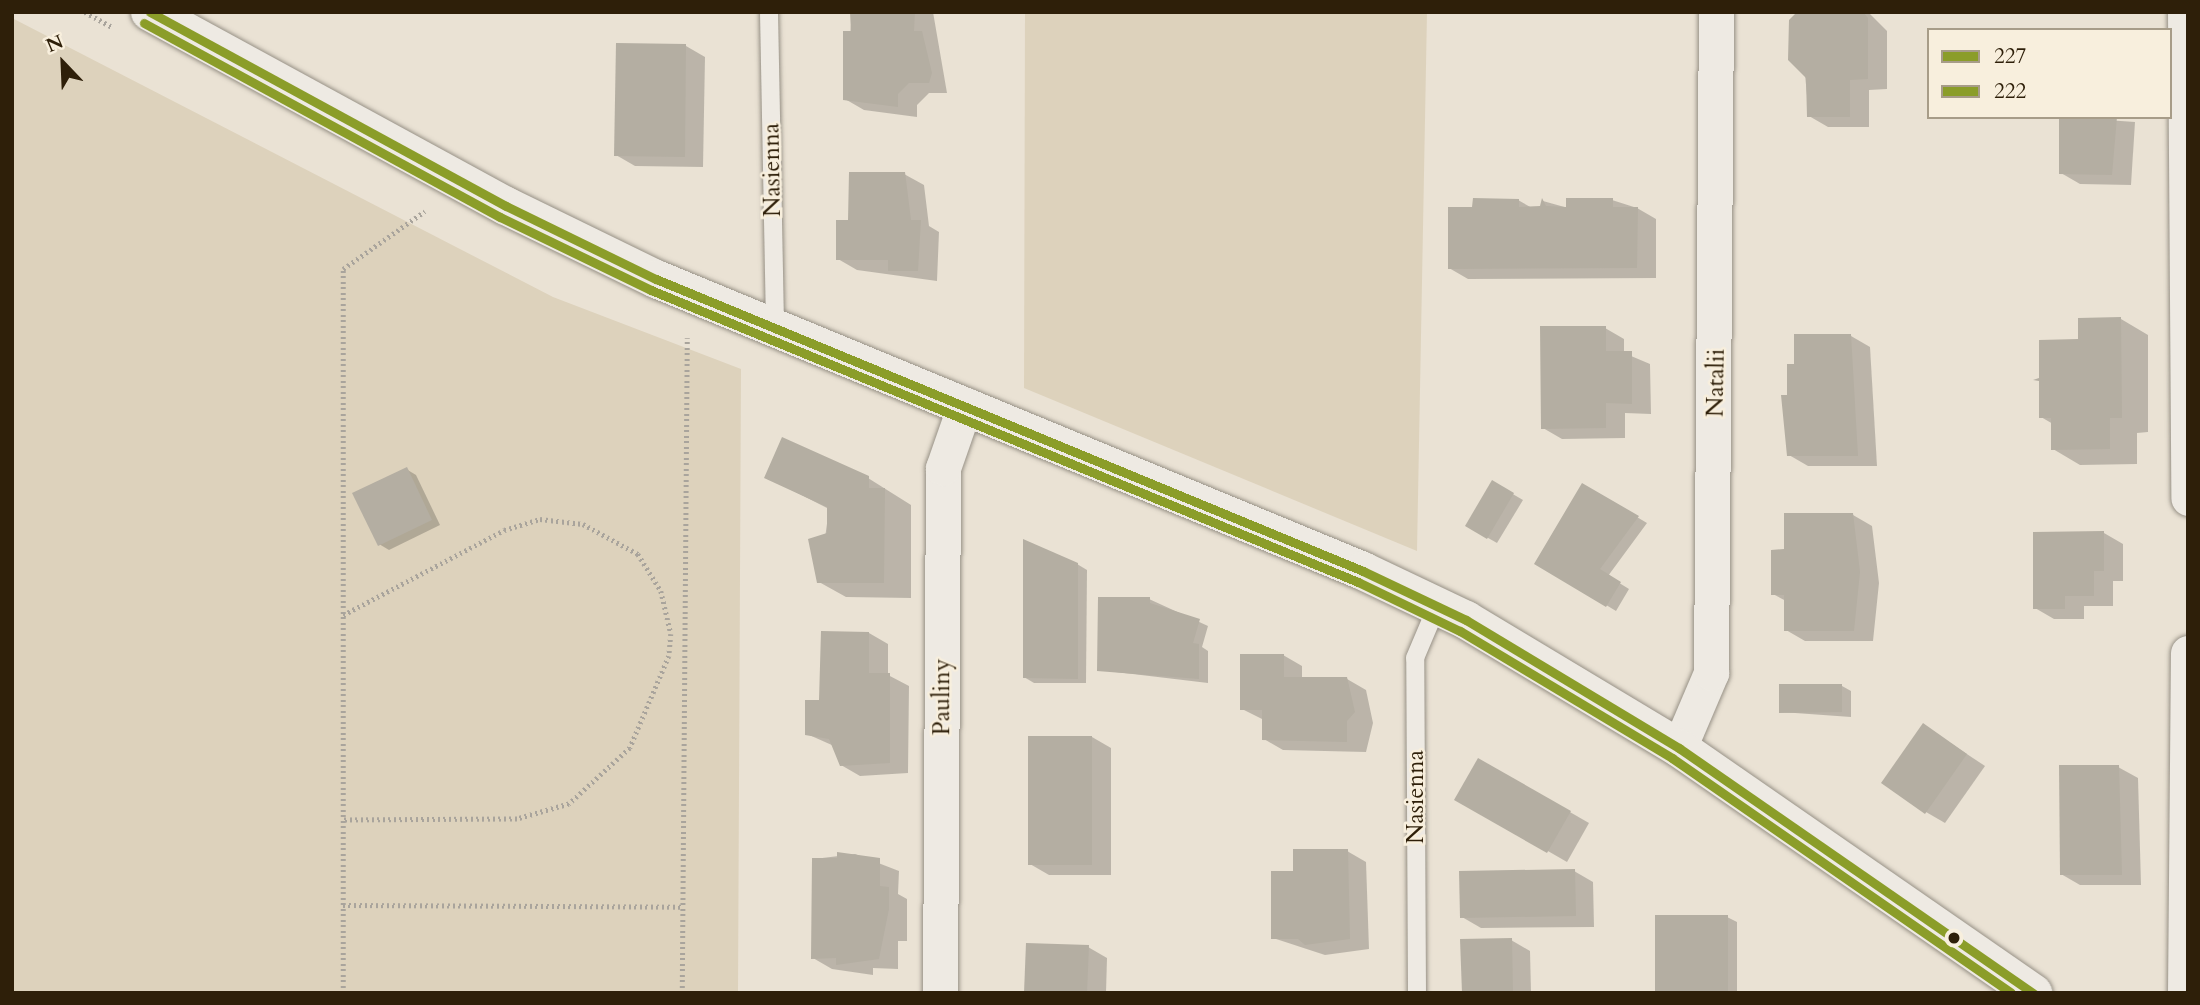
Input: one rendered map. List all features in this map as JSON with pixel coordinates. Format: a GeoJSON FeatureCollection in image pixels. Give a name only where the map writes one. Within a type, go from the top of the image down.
{"type":"FeatureCollection","features":[{"type":"Feature","properties":{"kind":"street"},"geometry":{"type":"LineString","coordinates":[[150,12],[558,233],[775,328],[965,405],[1437,606],[1679,748],[2033,993]]}},
{"type":"Feature","properties":{"kind":"street","name":"Natalii"},"geometry":{"type":"LineString","coordinates":[[1679,748],[1711,673],[1716,12]]}},
{"type":"Feature","properties":{"kind":"street"},"geometry":{"type":"LineString","coordinates":[[2185,12],[2188,498]]}},
{"type":"Feature","properties":{"kind":"street","name":"Pauliny"},"geometry":{"type":"LineString","coordinates":[[940,993],[943,468],[965,405]]}},
{"type":"Feature","properties":{"kind":"street"},"geometry":{"type":"LineString","coordinates":[[2185,993],[2188,653]]}},
{"type":"Feature","properties":{"kind":"lane","name":"Nasienna"},"geometry":{"type":"LineString","coordinates":[[769,12],[775,328]]}},
{"type":"Feature","properties":{"kind":"lane","name":"Nasienna"},"geometry":{"type":"LineString","coordinates":[[1417,993],[1415,658],[1437,606]]}},
{"type":"Feature","properties":{"kind":"path"},"geometry":{"type":"LineString","coordinates":[[343,993],[343,269],[435,204]]}},
{"type":"Feature","properties":{"kind":"path"},"geometry":{"type":"LineString","coordinates":[[682,993],[687,323]]}},
{"type":"Feature","properties":{"kind":"path"},"geometry":{"type":"LineString","coordinates":[[343,615],[503,530],[540,519],[583,524],[638,554],[661,592],[671,634],[669,656],[630,748],[569,804],[517,819],[343,820]]}},
{"type":"Feature","properties":{"kind":"path"},"geometry":{"type":"LineString","coordinates":[[343,905],[683,907]]}},
{"type":"Feature","properties":{"kind":"shaded area"},"geometry":{"type":"Polygon","coordinates":[[[1025,12],[1427,12],[1417,551],[1024,388],[1025,12]]]}},
{"type":"Feature","properties":{"kind":"shaded area"},"geometry":{"type":"Polygon","coordinates":[[[12,18],[553,297],[741,369],[738,993],[12,993],[12,18]]]}},
{"type":"Feature","properties":{"kind":"building"},"geometry":{"type":"Polygon","coordinates":[[[850,12],[915,12],[914,31],[922,31],[932,73],[929,83],[909,83],[898,94],[898,107],[843,100],[843,31],[851,31],[850,12]]]}},
{"type":"Feature","properties":{"kind":"building"},"geometry":{"type":"Polygon","coordinates":[[[1797,12],[1863,12],[1868,18],[1868,79],[1850,80],[1850,117],[1807,117],[1806,78],[1788,60],[1789,20],[1797,12]]]}},
{"type":"Feature","properties":{"kind":"building"},"geometry":{"type":"Polygon","coordinates":[[[616,43],[686,44],[685,157],[614,156],[616,43]]]}},
{"type":"Feature","properties":{"kind":"building"},"geometry":{"type":"Polygon","coordinates":[[[2059,119],[2117,119],[2112,175],[2059,174],[2059,119]]]}},
{"type":"Feature","properties":{"kind":"building"},"geometry":{"type":"Polygon","coordinates":[[[849,172],[905,172],[911,220],[921,220],[918,271],[888,271],[888,260],[836,260],[836,220],[848,220],[849,172]]]}},
{"type":"Feature","properties":{"kind":"building"},"geometry":{"type":"Polygon","coordinates":[[[1473,198],[1519,199],[1519,207],[1540,206],[1542,198],[1546,206],[1566,207],[1566,198],[1613,198],[1613,207],[1638,207],[1637,268],[1448,269],[1448,207],[1472,207],[1473,198]]]}},
{"type":"Feature","properties":{"kind":"building"},"geometry":{"type":"Polygon","coordinates":[[[2121,317],[2122,418],[2110,418],[2110,449],[2051,450],[2051,418],[2039,418],[2039,381],[2033,380],[2039,378],[2039,340],[2078,339],[2078,318],[2121,317]]]}},
{"type":"Feature","properties":{"kind":"building"},"geometry":{"type":"Polygon","coordinates":[[[1540,326],[1606,326],[1606,351],[1632,351],[1632,404],[1606,403],[1606,428],[1541,429],[1540,326]]]}},
{"type":"Feature","properties":{"kind":"building"},"geometry":{"type":"Polygon","coordinates":[[[1794,334],[1851,334],[1858,456],[1787,456],[1781,395],[1787,395],[1787,364],[1794,364],[1794,334]]]}},
{"type":"Feature","properties":{"kind":"building"},"geometry":{"type":"Polygon","coordinates":[[[782,437],[869,476],[869,488],[885,488],[884,583],[817,583],[808,539],[827,533],[827,507],[764,478],[782,437]]]}},
{"type":"Feature","properties":{"kind":"building"},"geometry":{"type":"Polygon","coordinates":[[[407,467],[432,520],[378,546],[352,493],[407,467]]]}},
{"type":"Feature","properties":{"kind":"building"},"geometry":{"type":"Polygon","coordinates":[[[1492,480],[1514,493],[1487,539],[1465,526],[1492,480]]]}},
{"type":"Feature","properties":{"kind":"building"},"geometry":{"type":"Polygon","coordinates":[[[1582,483],[1639,516],[1600,569],[1621,582],[1606,607],[1534,564],[1582,483]]]}},
{"type":"Feature","properties":{"kind":"building"},"geometry":{"type":"Polygon","coordinates":[[[1784,513],[1853,513],[1860,572],[1854,631],[1784,631],[1784,595],[1771,595],[1771,550],[1784,549],[1784,513]]]}},
{"type":"Feature","properties":{"kind":"building"},"geometry":{"type":"Polygon","coordinates":[[[2104,531],[2104,571],[2094,571],[2094,596],[2065,596],[2065,609],[2033,609],[2033,532],[2104,531]]]}},
{"type":"Feature","properties":{"kind":"building"},"geometry":{"type":"Polygon","coordinates":[[[1023,539],[1078,563],[1078,679],[1023,678],[1023,539]]]}},
{"type":"Feature","properties":{"kind":"building"},"geometry":{"type":"Polygon","coordinates":[[[1098,597],[1150,597],[1150,603],[1200,619],[1193,643],[1199,644],[1199,679],[1097,671],[1098,597]]]}},
{"type":"Feature","properties":{"kind":"building"},"geometry":{"type":"Polygon","coordinates":[[[821,631],[869,632],[869,673],[890,673],[890,763],[840,766],[829,739],[805,735],[805,700],[819,700],[821,631]]]}},
{"type":"Feature","properties":{"kind":"building"},"geometry":{"type":"Polygon","coordinates":[[[1240,654],[1284,654],[1284,677],[1347,677],[1355,712],[1347,721],[1347,742],[1262,740],[1262,710],[1240,710],[1240,654]]]}},
{"type":"Feature","properties":{"kind":"building"},"geometry":{"type":"Polygon","coordinates":[[[1779,684],[1842,684],[1842,712],[1779,713],[1779,684]]]}},
{"type":"Feature","properties":{"kind":"building"},"geometry":{"type":"Polygon","coordinates":[[[1923,723],[1967,754],[1925,814],[1881,783],[1923,723]]]}},
{"type":"Feature","properties":{"kind":"building"},"geometry":{"type":"Polygon","coordinates":[[[1028,736],[1092,736],[1092,865],[1028,865],[1028,736]]]}},
{"type":"Feature","properties":{"kind":"building"},"geometry":{"type":"Polygon","coordinates":[[[1478,758],[1571,811],[1547,853],[1454,800],[1478,758]]]}},
{"type":"Feature","properties":{"kind":"building"},"geometry":{"type":"Polygon","coordinates":[[[2059,765],[2119,765],[2122,875],[2060,875],[2059,765]]]}},
{"type":"Feature","properties":{"kind":"building"},"geometry":{"type":"Polygon","coordinates":[[[1293,849],[1348,849],[1350,939],[1305,945],[1298,939],[1271,939],[1271,871],[1293,871],[1293,849]]]}},
{"type":"Feature","properties":{"kind":"building"},"geometry":{"type":"Polygon","coordinates":[[[837,852],[880,858],[880,886],[889,887],[889,909],[879,959],[836,965],[836,958],[811,959],[812,858],[837,858],[837,852]]]}},
{"type":"Feature","properties":{"kind":"building"},"geometry":{"type":"Polygon","coordinates":[[[1575,869],[1576,916],[1460,918],[1459,871],[1575,869]]]}},
{"type":"Feature","properties":{"kind":"building"},"geometry":{"type":"Polygon","coordinates":[[[1655,915],[1728,915],[1728,993],[1655,993],[1655,915]]]}},
{"type":"Feature","properties":{"kind":"building"},"geometry":{"type":"Polygon","coordinates":[[[1512,938],[1513,993],[1462,993],[1460,939],[1512,938]]]}},
{"type":"Feature","properties":{"kind":"building"},"geometry":{"type":"Polygon","coordinates":[[[1026,943],[1089,945],[1087,993],[1024,993],[1026,943]]]}},
{"type":"Feature","properties":{"kind":"transit line","name":"227"},"geometry":{"type":"LineString","coordinates":[[150,12],[506,206],[656,279],[1363,571],[1466,620],[1679,748],[2033,993]]}},
{"type":"Feature","properties":{"kind":"transit line","name":"222"},"geometry":{"type":"LineString","coordinates":[[144,23],[500,217],[651,290],[1358,582],[1460,631],[1672,758],[2011,993]]}}]}
